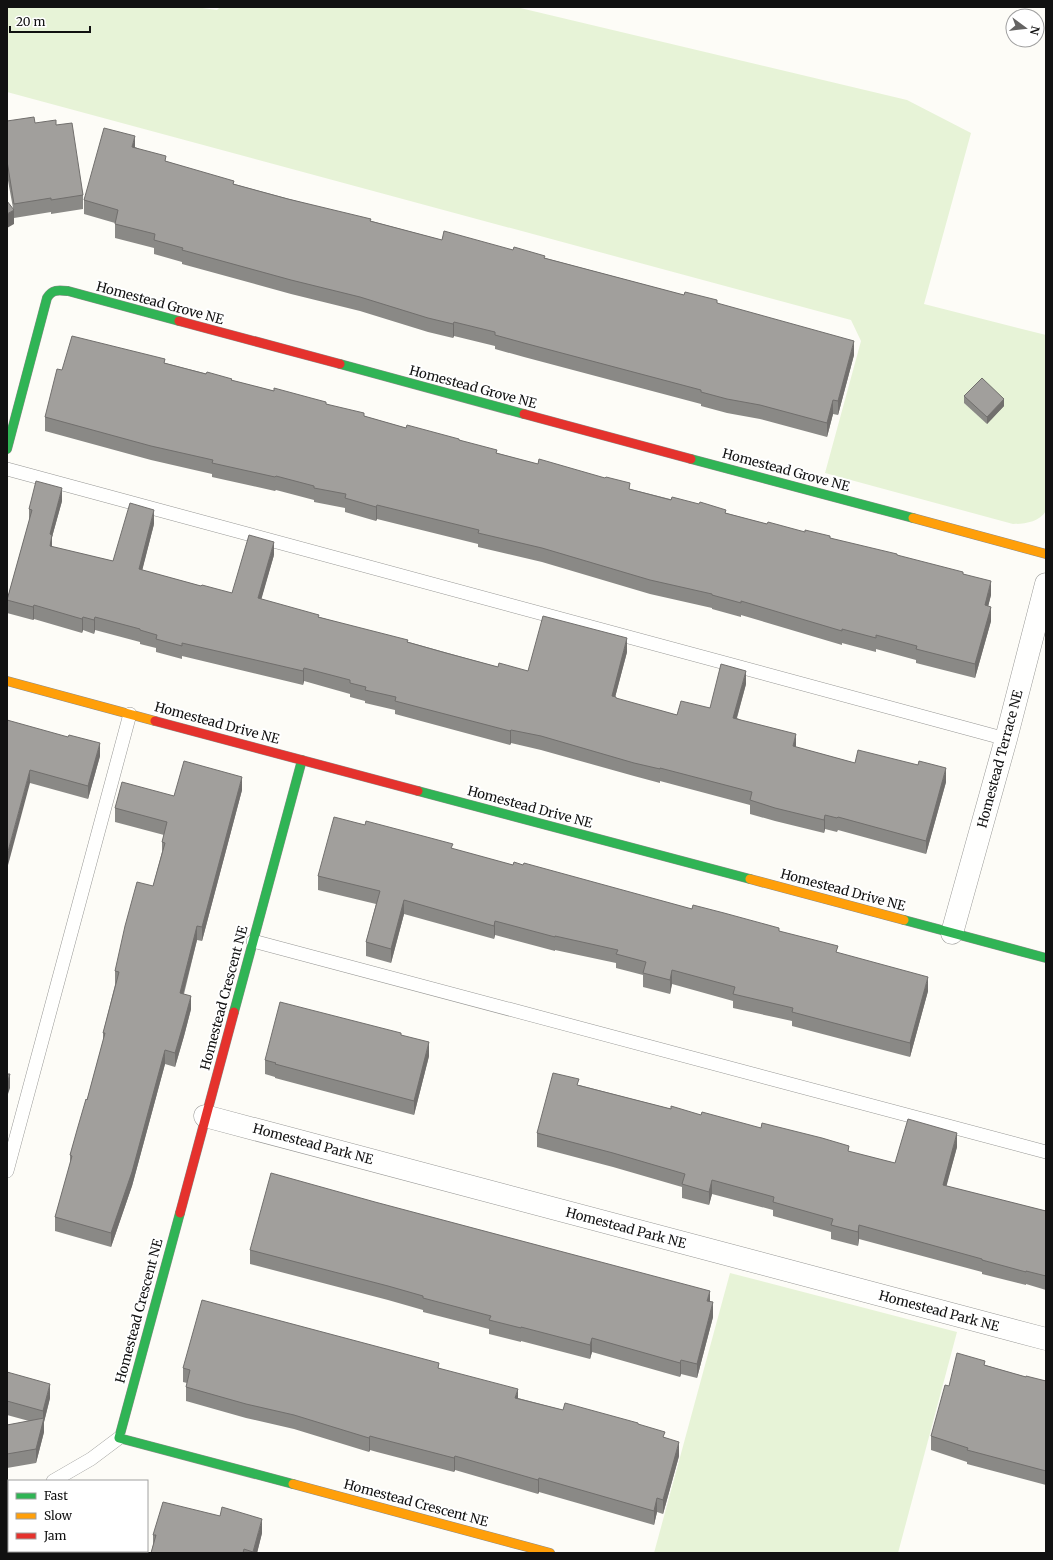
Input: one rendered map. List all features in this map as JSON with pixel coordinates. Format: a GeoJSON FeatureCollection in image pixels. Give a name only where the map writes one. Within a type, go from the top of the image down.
{"type":"FeatureCollection","features":[{"type":"Feature","properties":{"kind":"street","name":"Homestead Grove NE"},"geometry":{"type":"LineString","coordinates":[[7,449],[47,298],[50,293],[57,290],[1046,554]]}},
{"type":"Feature","properties":{"kind":"street","name":"Homestead Terrace NE"},"geometry":{"type":"LineString","coordinates":[[952,933],[1006,739],[1046,584]]}},
{"type":"Feature","properties":{"kind":"street","name":"Homestead Drive NE"},"geometry":{"type":"LineString","coordinates":[[7,681],[1046,958]]}},
{"type":"Feature","properties":{"kind":"street","name":"Homestead Crescent NE"},"geometry":{"type":"LineString","coordinates":[[302,760],[119,1438],[550,1553]]}},
{"type":"Feature","properties":{"kind":"street","name":"Homestead Park NE"},"geometry":{"type":"LineString","coordinates":[[206,1116],[1046,1339]]}},
{"type":"Feature","properties":{"kind":"lane"},"geometry":{"type":"LineString","coordinates":[[7,469],[1006,739]]}},
{"type":"Feature","properties":{"kind":"lane"},"geometry":{"type":"LineString","coordinates":[[7,1171],[130,714]]}},
{"type":"Feature","properties":{"kind":"lane"},"geometry":{"type":"LineString","coordinates":[[253,941],[1046,1152]]}},
{"type":"Feature","properties":{"kind":"lane"},"geometry":{"type":"LineString","coordinates":[[55,1480],[91,1459],[119,1438]]}},
{"type":"Feature","properties":{"kind":"green space"},"geometry":{"type":"Polygon","coordinates":[[[7,7],[195,7],[217,10],[220,7],[516,7],[907,100],[971,133],[924,304],[1046,335],[1046,511],[1036,520],[1022,524],[1013,524],[825,473],[861,341],[851,320],[7,92],[7,7]]]}},
{"type":"Feature","properties":{"kind":"green space"},"geometry":{"type":"Polygon","coordinates":[[[730,1273],[957,1332],[898,1553],[654,1553],[730,1273]]]}},
{"type":"Feature","properties":{"kind":"building"},"geometry":{"type":"Polygon","coordinates":[[[34,117],[35,123],[56,120],[56,125],[72,123],[83,195],[14,204],[7,161],[7,121],[34,117]]]}},
{"type":"Feature","properties":{"kind":"building"},"geometry":{"type":"Polygon","coordinates":[[[104,128],[135,136],[132,147],[166,156],[165,161],[234,181],[233,184],[371,219],[370,221],[442,240],[444,231],[513,250],[514,247],[545,256],[544,258],[684,295],[685,292],[717,300],[717,303],[854,341],[838,401],[833,400],[827,423],[760,405],[727,399],[701,392],[701,390],[495,335],[495,332],[454,322],[453,324],[428,318],[360,297],[182,250],[183,248],[154,240],[155,234],[115,224],[118,210],[84,200],[104,128]]]}},
{"type":"Feature","properties":{"kind":"building"},"geometry":{"type":"Polygon","coordinates":[[[7,201],[14,210],[7,214],[7,201]]]}},
{"type":"Feature","properties":{"kind":"building"},"geometry":{"type":"Polygon","coordinates":[[[72,336],[165,359],[164,363],[206,374],[207,372],[274,391],[274,388],[326,402],[326,404],[364,413],[364,416],[406,428],[407,425],[497,450],[496,453],[538,464],[539,459],[605,478],[630,483],[629,489],[671,500],[672,497],[699,504],[700,502],[726,510],[725,513],[767,524],[768,522],[805,532],[805,530],[830,536],[830,538],[897,554],[991,581],[985,605],[991,607],[975,664],[916,649],[917,646],[876,635],[876,638],[842,629],[842,631],[741,601],[741,603],[712,594],[650,580],[542,548],[478,533],[479,530],[377,505],[376,507],[345,498],[346,494],[314,488],[314,486],[276,476],[212,463],[213,460],[151,446],[45,417],[57,369],[62,370],[72,336]]]}},
{"type":"Feature","properties":{"kind":"building"},"geometry":{"type":"Polygon","coordinates":[[[982,378],[1004,399],[987,417],[964,396],[982,378]]]}},
{"type":"Feature","properties":{"kind":"building"},"geometry":{"type":"Polygon","coordinates":[[[36,481],[62,488],[50,534],[52,535],[50,546],[113,561],[130,503],[154,510],[139,569],[232,593],[249,535],[274,542],[258,598],[319,615],[318,617],[408,640],[407,642],[446,653],[498,667],[499,663],[528,671],[543,616],[627,638],[612,696],[677,715],[681,701],[710,708],[721,664],[746,671],[733,718],[796,734],[793,746],[855,763],[858,750],[918,765],[919,761],[946,768],[926,841],[838,817],[825,815],[824,820],[775,808],[750,800],[752,792],[660,768],[634,763],[541,736],[510,731],[395,701],[396,697],[365,690],[366,687],[350,683],[350,680],[304,668],[303,671],[182,643],[182,646],[156,639],[157,635],[140,629],[95,617],[94,620],[83,617],[82,619],[34,605],[33,607],[7,600],[32,510],[29,509],[36,481]]]}},
{"type":"Feature","properties":{"kind":"building"},"geometry":{"type":"Polygon","coordinates":[[[7,720],[68,737],[69,735],[100,743],[88,786],[30,770],[7,855],[7,720]]]}},
{"type":"Feature","properties":{"kind":"building"},"geometry":{"type":"Polygon","coordinates":[[[184,761],[242,777],[202,927],[197,926],[180,993],[191,996],[184,1022],[175,1053],[165,1050],[132,1172],[111,1233],[55,1217],[72,1156],[70,1155],[105,1033],[103,1033],[119,972],[115,971],[137,882],[153,886],[165,843],[162,842],[167,822],[115,808],[122,782],[174,796],[184,761]]]}},
{"type":"Feature","properties":{"kind":"building"},"geometry":{"type":"Polygon","coordinates":[[[334,817],[365,825],[366,821],[453,844],[451,848],[513,865],[514,862],[523,865],[524,863],[692,909],[693,905],[724,913],[779,928],[779,931],[838,946],[836,952],[928,977],[910,1043],[792,1012],[793,1008],[733,994],[735,987],[672,970],[670,980],[643,973],[646,962],[616,954],[618,950],[555,937],[495,921],[494,926],[404,900],[391,949],[366,942],[380,891],[318,876],[334,817]]]}},
{"type":"Feature","properties":{"kind":"building"},"geometry":{"type":"Polygon","coordinates":[[[280,1002],[401,1033],[401,1035],[429,1042],[414,1101],[275,1064],[276,1063],[265,1060],[280,1002]]]}},
{"type":"Feature","properties":{"kind":"building"},"geometry":{"type":"Polygon","coordinates":[[[553,1073],[579,1079],[577,1085],[671,1109],[671,1106],[701,1115],[702,1112],[761,1128],[762,1123],[822,1138],[849,1146],[848,1151],[895,1163],[908,1119],[957,1133],[943,1185],[1046,1211],[1046,1276],[982,1260],[859,1225],[858,1232],[831,1225],[833,1219],[773,1202],[774,1197],[712,1180],[709,1192],[682,1184],[685,1174],[537,1133],[553,1073]]]}},
{"type":"Feature","properties":{"kind":"building"},"geometry":{"type":"Polygon","coordinates":[[[7,1074],[10,1074],[7,1084],[7,1074]]]}},
{"type":"Feature","properties":{"kind":"building"},"geometry":{"type":"Polygon","coordinates":[[[271,1173],[710,1291],[707,1301],[713,1302],[697,1364],[681,1360],[680,1363],[592,1338],[590,1345],[489,1320],[491,1316],[423,1298],[423,1296],[250,1250],[271,1173]]]}},
{"type":"Feature","properties":{"kind":"building"},"geometry":{"type":"Polygon","coordinates":[[[202,1300],[439,1363],[438,1368],[518,1389],[515,1398],[563,1410],[565,1403],[665,1432],[663,1437],[679,1442],[663,1500],[657,1498],[654,1511],[539,1478],[538,1480],[455,1456],[454,1458],[370,1436],[369,1438],[294,1415],[246,1404],[186,1387],[190,1370],[183,1368],[202,1300]]]}},
{"type":"Feature","properties":{"kind":"building"},"geometry":{"type":"Polygon","coordinates":[[[957,1353],[985,1361],[984,1365],[1046,1381],[1046,1471],[967,1450],[968,1448],[931,1436],[945,1385],[949,1386],[957,1353]]]}},
{"type":"Feature","properties":{"kind":"building"},"geometry":{"type":"Polygon","coordinates":[[[7,1372],[50,1384],[43,1411],[7,1401],[7,1372]]]}},
{"type":"Feature","properties":{"kind":"building"},"geometry":{"type":"Polygon","coordinates":[[[44,1418],[36,1449],[7,1454],[7,1425],[44,1418]]]}},
{"type":"Feature","properties":{"kind":"building"},"geometry":{"type":"Polygon","coordinates":[[[163,1502],[220,1516],[222,1507],[262,1519],[253,1552],[244,1549],[243,1553],[151,1553],[156,1535],[153,1535],[163,1502]]]}},
{"type":"Feature","properties":{"kind":"traffic: fast"},"geometry":{"type":"LineString","coordinates":[[7,449],[47,298],[51,293],[59,290],[68,291],[179,321]]}},
{"type":"Feature","properties":{"kind":"traffic: fast"},"geometry":{"type":"LineString","coordinates":[[340,364],[524,414]]}},
{"type":"Feature","properties":{"kind":"traffic: fast"},"geometry":{"type":"LineString","coordinates":[[691,459],[913,518]]}},
{"type":"Feature","properties":{"kind":"traffic: fast"},"geometry":{"type":"LineString","coordinates":[[234,1012],[302,760]]}},
{"type":"Feature","properties":{"kind":"traffic: fast"},"geometry":{"type":"LineString","coordinates":[[418,791],[750,879]]}},
{"type":"Feature","properties":{"kind":"traffic: fast"},"geometry":{"type":"LineString","coordinates":[[904,920],[1046,958]]}},
{"type":"Feature","properties":{"kind":"traffic: fast"},"geometry":{"type":"LineString","coordinates":[[180,1213],[119,1438],[293,1484]]}},
{"type":"Feature","properties":{"kind":"traffic: slow"},"geometry":{"type":"LineString","coordinates":[[913,518],[1046,554]]}},
{"type":"Feature","properties":{"kind":"traffic: slow"},"geometry":{"type":"LineString","coordinates":[[7,681],[155,721]]}},
{"type":"Feature","properties":{"kind":"traffic: slow"},"geometry":{"type":"LineString","coordinates":[[750,879],[904,920]]}},
{"type":"Feature","properties":{"kind":"traffic: slow"},"geometry":{"type":"LineString","coordinates":[[293,1484],[550,1553]]}},
{"type":"Feature","properties":{"kind":"traffic: jam"},"geometry":{"type":"LineString","coordinates":[[179,321],[340,364]]}},
{"type":"Feature","properties":{"kind":"traffic: jam"},"geometry":{"type":"LineString","coordinates":[[524,414],[691,459]]}},
{"type":"Feature","properties":{"kind":"traffic: jam"},"geometry":{"type":"LineString","coordinates":[[155,721],[418,791]]}},
{"type":"Feature","properties":{"kind":"traffic: jam"},"geometry":{"type":"LineString","coordinates":[[180,1213],[234,1012]]}}]}
